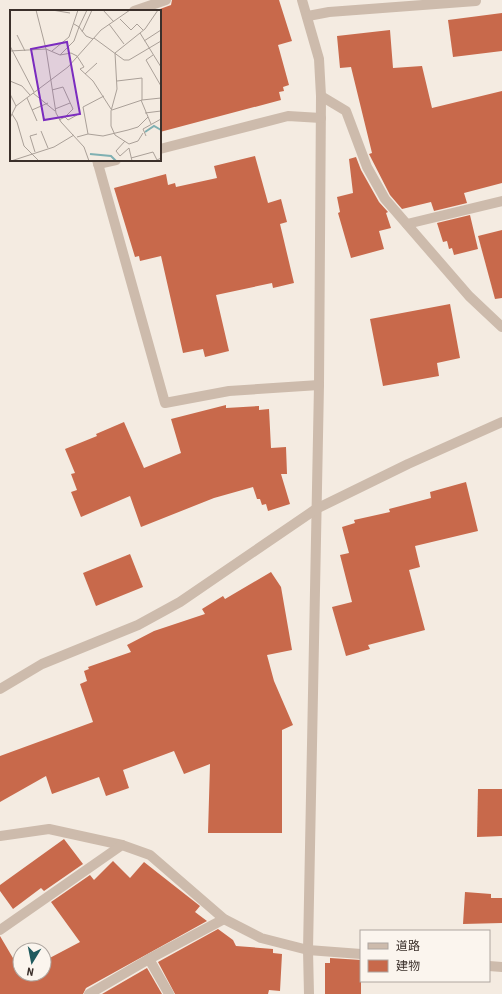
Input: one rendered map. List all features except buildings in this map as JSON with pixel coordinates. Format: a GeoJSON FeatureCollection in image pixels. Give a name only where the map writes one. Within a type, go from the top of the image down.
{"type":"FeatureCollection","features":[{"type":"Feature","properties":{"kind":"street"},"geometry":{"type":"LineString","coordinates":[[137,10],[166,0]]}},
{"type":"Feature","properties":{"kind":"street"},"geometry":{"type":"LineString","coordinates":[[302,0],[308,16],[319,59],[321,96],[319,385],[308,950],[309,994]]}},
{"type":"Feature","properties":{"kind":"street"},"geometry":{"type":"LineString","coordinates":[[308,16],[329,12],[476,1]]}},
{"type":"Feature","properties":{"kind":"street"},"geometry":{"type":"LineString","coordinates":[[321,96],[346,111],[367,167],[385,199],[469,296],[502,326]]}},
{"type":"Feature","properties":{"kind":"street"},"geometry":{"type":"LineString","coordinates":[[161,149],[288,116],[321,118]]}},
{"type":"Feature","properties":{"kind":"street"},"geometry":{"type":"LineString","coordinates":[[98,162],[165,403],[229,391],[319,385]]}},
{"type":"Feature","properties":{"kind":"street"},"geometry":{"type":"LineString","coordinates":[[406,224],[502,201]]}},
{"type":"Feature","properties":{"kind":"street"},"geometry":{"type":"LineString","coordinates":[[0,689],[42,664],[138,625],[180,602],[316,509],[408,464],[502,422]]}},
{"type":"Feature","properties":{"kind":"street"},"geometry":{"type":"LineString","coordinates":[[0,836],[50,829],[122,845],[150,855],[224,919],[261,938],[308,950],[360,954]]}},
{"type":"Feature","properties":{"kind":"street"},"geometry":{"type":"LineString","coordinates":[[0,930],[122,845]]}},
{"type":"Feature","properties":{"kind":"street"},"geometry":{"type":"LineString","coordinates":[[89,994],[149,959],[224,919]]}},
{"type":"Feature","properties":{"kind":"street"},"geometry":{"type":"LineString","coordinates":[[149,959],[168,994]]}},
{"type":"Feature","properties":{"kind":"street"},"geometry":{"type":"LineString","coordinates":[[490,966],[502,967]]}}]}
